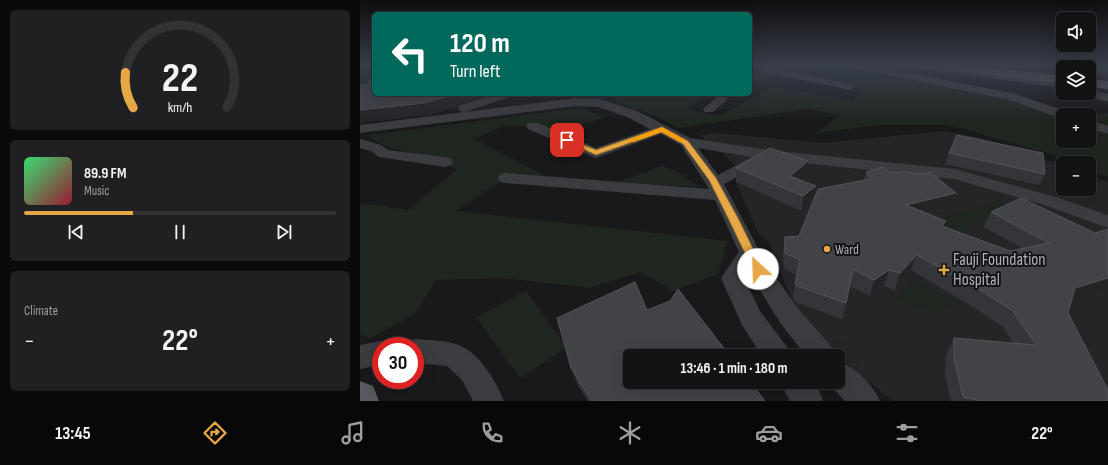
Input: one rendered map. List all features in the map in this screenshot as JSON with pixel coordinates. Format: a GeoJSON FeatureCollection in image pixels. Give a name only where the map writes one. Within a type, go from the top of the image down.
{"type":"FeatureCollection","features":[{"type":"Feature","properties":{"kind":"main road"},"geometry":{"type":"LineString","coordinates":[[1096,84],[1108,85]]}},
{"type":"Feature","properties":{"kind":"street"},"geometry":{"type":"LineString","coordinates":[[833,84],[850,87]]}},
{"type":"Feature","properties":{"kind":"street"},"geometry":{"type":"LineString","coordinates":[[946,84],[1012,97],[1056,112]]}},
{"type":"Feature","properties":{"kind":"street"},"geometry":{"type":"LineString","coordinates":[[1096,89],[1108,90]]}},
{"type":"Feature","properties":{"kind":"street"},"geometry":{"type":"LineString","coordinates":[[1096,95],[1108,98]]}},
{"type":"Feature","properties":{"kind":"street"},"geometry":{"type":"LineString","coordinates":[[431,120],[502,96]]}},
{"type":"Feature","properties":{"kind":"street"},"geometry":{"type":"LineString","coordinates":[[709,109],[722,99],[720,96]]}},
{"type":"Feature","properties":{"kind":"street"},"geometry":{"type":"LineString","coordinates":[[363,130],[576,102],[600,103],[632,114],[686,142],[767,155],[955,174],[1050,201],[1108,222]]}},
{"type":"Feature","properties":{"kind":"street"},"geometry":{"type":"LineString","coordinates":[[533,126],[596,153],[662,129]]}},
{"type":"Feature","properties":{"kind":"street"},"geometry":{"type":"LineString","coordinates":[[1096,126],[1108,130]]}},
{"type":"Feature","properties":{"kind":"street"},"geometry":{"type":"LineString","coordinates":[[686,142],[718,189],[758,269],[790,317],[816,349]]}},
{"type":"Feature","properties":{"kind":"street"},"geometry":{"type":"LineString","coordinates":[[360,143],[376,148],[384,154],[446,162]]}},
{"type":"Feature","properties":{"kind":"street"},"geometry":{"type":"LineString","coordinates":[[506,178],[718,189],[767,155]]}},
{"type":"Feature","properties":{"kind":"street"},"geometry":{"type":"LineString","coordinates":[[750,252],[732,278],[751,318],[772,349]]}},
{"type":"Feature","properties":{"kind":"street"},"geometry":{"type":"LineString","coordinates":[[424,352],[453,355],[472,371],[489,401]]}},
{"type":"Feature","properties":{"kind":"street"},"geometry":{"type":"LineString","coordinates":[[360,357],[372,355]]}},
{"type":"Feature","properties":{"kind":"street"},"geometry":{"type":"LineString","coordinates":[[845,381],[865,401]]}},
{"type":"Feature","properties":{"kind":"street"},"geometry":{"type":"LineString","coordinates":[[799,389],[808,401]]}},
{"type":"Feature","properties":{"kind":"shaded area"},"geometry":{"type":"Polygon","coordinates":[[[837,84],[928,84],[1056,109],[1056,148],[1096,148],[1096,114],[1108,113],[1108,177],[1096,173],[1096,156],[1056,156],[948,125],[881,125],[816,133],[840,115],[808,109],[679,128],[655,116],[614,102],[615,97],[600,100],[582,98],[600,96],[706,96],[686,109],[718,116],[773,87],[854,101],[860,88],[837,84]]]}},
{"type":"Feature","properties":{"kind":"shaded area"},"geometry":{"type":"Polygon","coordinates":[[[581,108],[605,117],[553,134],[533,126],[504,126],[474,139],[558,182],[506,178],[456,211],[728,241],[718,274],[673,291],[640,272],[590,288],[503,278],[436,280],[415,314],[371,338],[360,335],[360,203],[408,210],[456,170],[440,160],[385,146],[367,135],[581,108]]]}},
{"type":"Feature","properties":{"kind":"shaded area","name":"Fauji Foundation Hospital"},"geometry":{"type":"Polygon","coordinates":[[[945,131],[981,138],[1056,163],[1056,196],[1096,196],[1096,178],[1108,182],[1108,401],[893,401],[845,363],[845,349],[830,349],[792,301],[768,240],[758,233],[736,182],[737,168],[730,160],[700,135],[717,133],[822,143],[945,131]]]}},
{"type":"Feature","properties":{"kind":"shaded area"},"geometry":{"type":"Polygon","coordinates":[[[661,166],[675,170],[699,187],[618,182],[661,166]]]}},
{"type":"Feature","properties":{"kind":"shaded area"},"geometry":{"type":"Polygon","coordinates":[[[993,202],[1005,203],[1015,212],[981,224],[973,220],[970,221],[974,223],[967,231],[959,234],[915,219],[930,215],[943,223],[941,218],[993,202]]]}},
{"type":"Feature","properties":{"kind":"shaded area"},"geometry":{"type":"Polygon","coordinates":[[[912,278],[965,305],[957,304],[950,306],[938,314],[894,299],[912,278]]]}},
{"type":"Feature","properties":{"kind":"shaded area"},"geometry":{"type":"Polygon","coordinates":[[[526,291],[567,347],[520,378],[476,317],[526,291]]]}},
{"type":"Feature","properties":{"kind":"building"},"geometry":{"type":"Polygon","coordinates":[[[372,84],[372,96],[448,96],[424,103],[360,110],[360,85],[372,84]]]}},
{"type":"Feature","properties":{"kind":"building"},"geometry":{"type":"Polygon","coordinates":[[[957,135],[1043,153],[1045,174],[949,153],[957,135]]]}},
{"type":"Feature","properties":{"kind":"building"},"geometry":{"type":"Polygon","coordinates":[[[770,148],[808,161],[790,176],[816,186],[803,196],[736,168],[770,148]]]}},
{"type":"Feature","properties":{"kind":"building"},"geometry":{"type":"Polygon","coordinates":[[[883,167],[890,173],[905,172],[923,174],[930,172],[956,193],[906,205],[946,221],[942,226],[1010,251],[1049,243],[991,212],[1021,198],[1095,233],[1108,229],[1108,278],[1075,288],[1068,313],[1108,390],[1108,401],[981,401],[963,397],[954,358],[954,338],[1036,345],[1013,311],[985,293],[917,255],[900,273],[889,270],[874,280],[853,269],[846,303],[797,286],[795,283],[800,260],[785,253],[785,237],[799,236],[818,189],[871,179],[866,172],[883,167]]]}},
{"type":"Feature","properties":{"kind":"building"},"geometry":{"type":"Polygon","coordinates":[[[635,282],[647,310],[670,301],[678,289],[725,349],[623,349],[623,389],[756,389],[765,401],[592,401],[571,368],[557,318],[635,282]]]}},
{"type":"Feature","properties":{"kind":"slow traffic"},"geometry":{"type":"LineString","coordinates":[[631,141],[662,129],[681,140]]}},
{"type":"Feature","properties":{"kind":"place","name":"Ward"},"geometry":{"type":"Point","coordinates":[827,249]}},
{"type":"Feature","properties":{"kind":"place","name":"Fauji Foundation Hospital"},"geometry":{"type":"Point","coordinates":[944,270]}},
{"type":"Feature","properties":{"kind":"route"},"geometry":{"type":"LineString","coordinates":[[567,140],[596,153],[662,129],[686,142],[713,180],[758,269]]}}]}
